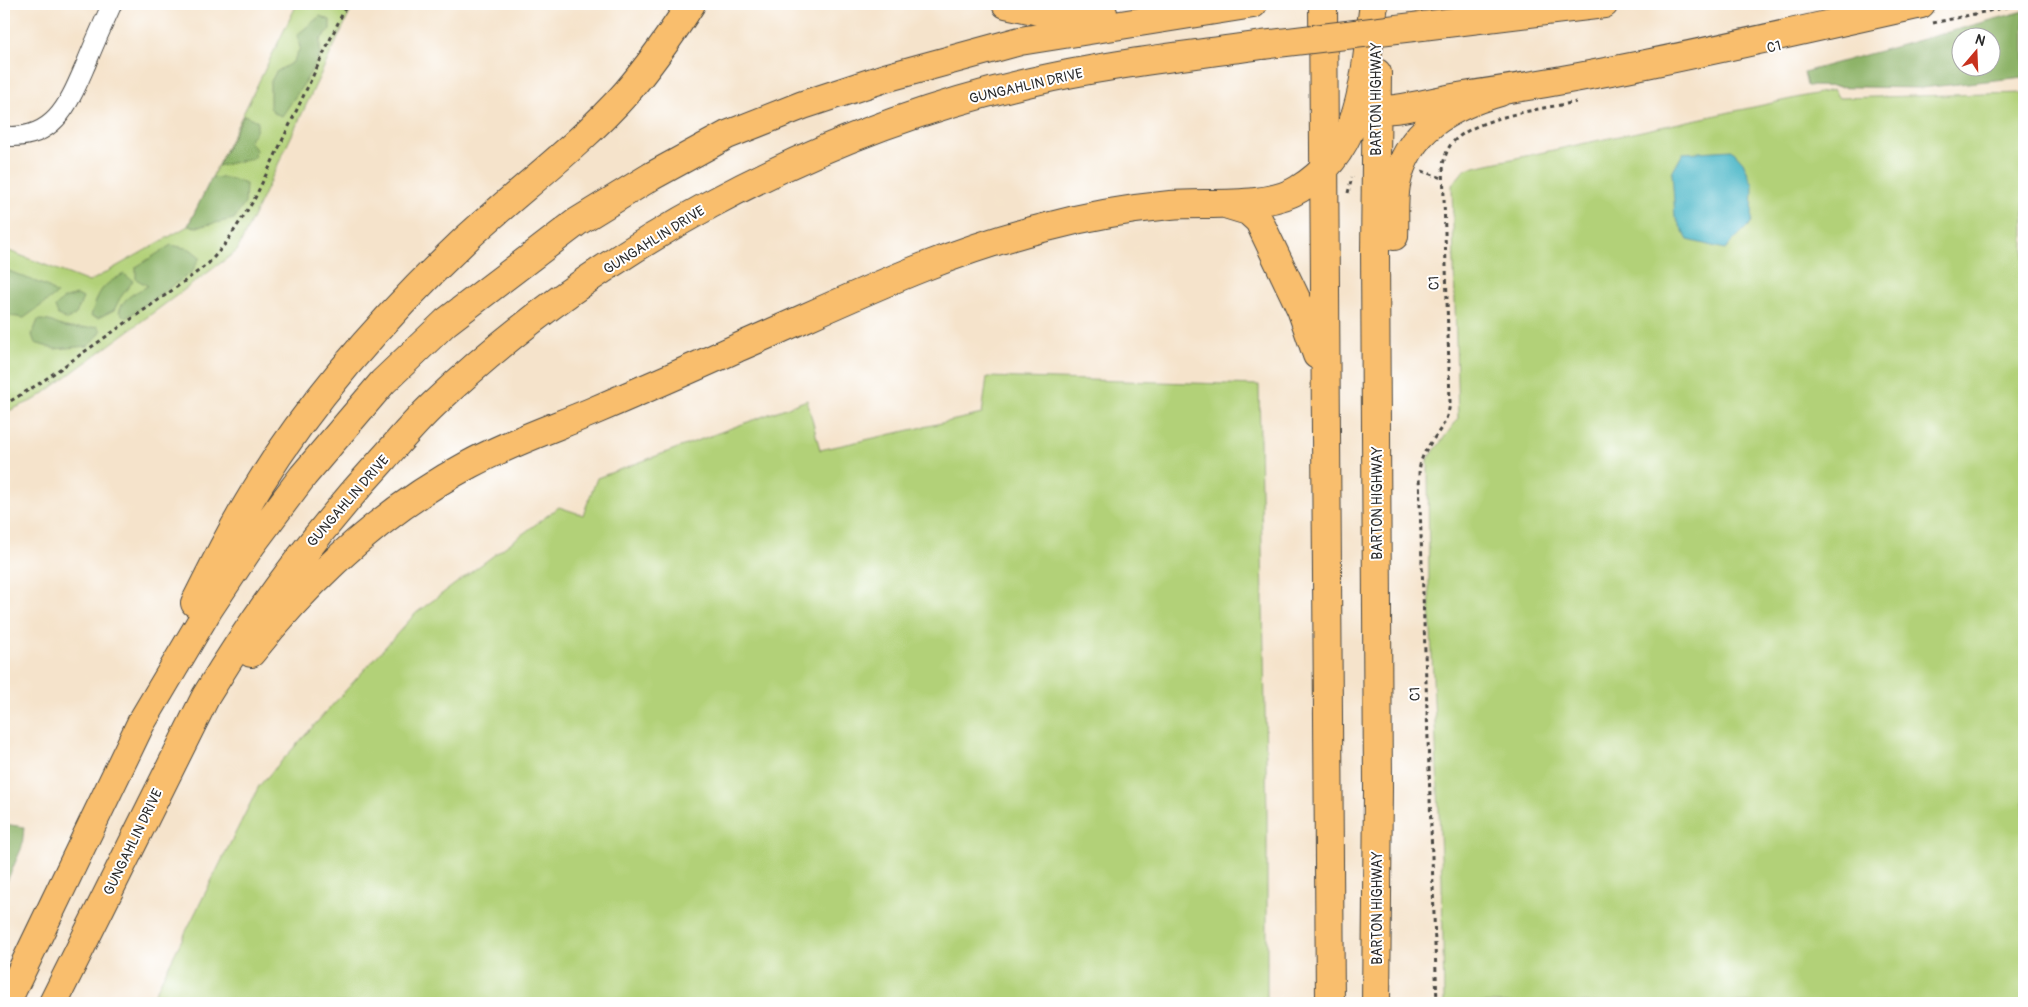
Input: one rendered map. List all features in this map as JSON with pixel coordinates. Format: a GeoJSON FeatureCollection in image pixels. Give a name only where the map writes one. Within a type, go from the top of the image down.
{"type":"FeatureCollection","features":[{"type":"Feature","properties":{"kind":"highway"},"geometry":{"type":"LineString","coordinates":[[6,1003],[141,723],[166,659],[216,562],[259,485],[300,425],[350,360],[408,297],[467,239],[585,133],[625,93],[650,63],[691,4]]}},
{"type":"Feature","properties":{"kind":"highway"},"geometry":{"type":"LineString","coordinates":[[1006,4],[1053,14],[1249,4]]}},
{"type":"Feature","properties":{"kind":"highway"},"geometry":{"type":"LineString","coordinates":[[141,723],[187,644],[252,544],[303,476],[383,382],[446,322],[577,222],[652,176],[727,135],[803,105],[876,81],[1020,41],[1253,4]]}},
{"type":"Feature","properties":{"kind":"highway"},"geometry":{"type":"LineString","coordinates":[[1323,4],[1330,1003]]}},
{"type":"Feature","properties":{"kind":"highway"},"geometry":{"type":"LineString","coordinates":[[172,762],[221,691],[256,646],[304,591],[372,529],[418,495],[470,464],[520,439],[594,410],[906,274],[963,252],[1042,228],[1091,216],[1159,206],[1249,202],[1278,198],[1301,188],[1324,168],[1347,139],[1367,109],[1374,4]]}},
{"type":"Feature","properties":{"kind":"highway","name":"GUNGAHLIN DRIVE"},"geometry":{"type":"LineString","coordinates":[[53,1003],[202,704],[235,648],[286,574],[349,496],[431,406],[544,313],[610,266],[670,227],[742,187],[814,152],[886,124],[1030,82],[1114,66],[1262,45],[1604,4]]}},
{"type":"Feature","properties":{"kind":"highway"},"geometry":{"type":"LineString","coordinates":[[1323,68],[1329,84],[1338,97],[1348,104],[1367,109],[1500,92],[1709,51],[1923,14]]}},
{"type":"Feature","properties":{"kind":"highway"},"geometry":{"type":"LineString","coordinates":[[1378,788],[1388,580],[1395,193],[1405,161],[1418,140],[1440,118],[1467,102],[1500,92]]}},
{"type":"Feature","properties":{"kind":"highway","name":"BARTON HIGHWAY"},"geometry":{"type":"LineString","coordinates":[[1367,109],[1375,251],[1378,788],[1376,1003]]}},
{"type":"Feature","properties":{"kind":"highway"},"geometry":{"type":"LineString","coordinates":[[1208,203],[1243,209],[1259,221],[1306,321],[1325,380]]}},
{"type":"Feature","properties":{"kind":"street"},"geometry":{"type":"LineString","coordinates":[[4,136],[32,134],[46,127],[59,116],[71,98],[112,4]]}},
{"type":"Feature","properties":{"kind":"path"},"geometry":{"type":"LineString","coordinates":[[4,404],[40,383],[208,264],[226,243],[254,200],[348,4]]}},
{"type":"Feature","properties":{"kind":"path"},"geometry":{"type":"LineString","coordinates":[[1923,14],[2021,4]]}},
{"type":"Feature","properties":{"kind":"path","name":"C1"},"geometry":{"type":"LineString","coordinates":[[1437,1003],[1419,476],[1422,454],[1445,424],[1450,402],[1443,164],[1447,151],[1453,142],[1469,130],[1490,121],[1576,102]]}},
{"type":"Feature","properties":{"kind":"path"},"geometry":{"type":"LineString","coordinates":[[1405,161],[1420,170],[1442,178]]}},
{"type":"Feature","properties":{"kind":"path"},"geometry":{"type":"LineString","coordinates":[[1346,198],[1353,175]]}},
{"type":"Feature","properties":{"kind":"green space"},"geometry":{"type":"Polygon","coordinates":[[[297,4],[354,4],[237,251],[36,399],[4,413],[4,249],[89,282],[188,226],[297,4]]]}},
{"type":"Feature","properties":{"kind":"green space"},"geometry":{"type":"Polygon","coordinates":[[[2024,11],[2024,77],[1921,88],[1807,86],[1804,72],[1950,32],[1950,78],[2000,78],[2000,28],[1963,28],[2024,11]]]}},
{"type":"Feature","properties":{"kind":"green space"},"geometry":{"type":"Polygon","coordinates":[[[320,16],[330,20],[330,29],[320,40],[320,55],[305,82],[282,116],[274,113],[270,107],[270,83],[276,72],[293,62],[300,48],[297,35],[320,16]]]}},
{"type":"Feature","properties":{"kind":"green space"},"geometry":{"type":"Polygon","coordinates":[[[1833,90],[1839,98],[2024,93],[2024,1003],[1444,1003],[1442,879],[1429,588],[1428,459],[1458,419],[1452,185],[1465,169],[1833,90]]]}},
{"type":"Feature","properties":{"kind":"green space"},"geometry":{"type":"Polygon","coordinates":[[[244,115],[258,121],[256,131],[249,141],[256,150],[254,158],[218,166],[244,115]]]}},
{"type":"Feature","properties":{"kind":"green space"},"geometry":{"type":"Polygon","coordinates":[[[212,177],[232,179],[246,184],[245,203],[234,219],[197,227],[188,226],[212,177]]]}},
{"type":"Feature","properties":{"kind":"green space"},"geometry":{"type":"Polygon","coordinates":[[[171,245],[190,249],[200,257],[192,272],[126,318],[119,312],[123,303],[130,296],[148,286],[136,279],[136,267],[171,245]]]}},
{"type":"Feature","properties":{"kind":"green space"},"geometry":{"type":"Polygon","coordinates":[[[4,269],[46,286],[57,294],[24,318],[4,315],[4,269]]]}},
{"type":"Feature","properties":{"kind":"green space"},"geometry":{"type":"Polygon","coordinates":[[[124,274],[133,281],[120,298],[114,310],[98,318],[91,316],[96,301],[105,286],[124,274]]]}},
{"type":"Feature","properties":{"kind":"green space"},"geometry":{"type":"Polygon","coordinates":[[[77,295],[83,298],[76,314],[68,320],[58,315],[55,307],[63,299],[77,295]]]}},
{"type":"Feature","properties":{"kind":"green space"},"geometry":{"type":"Polygon","coordinates":[[[38,320],[50,321],[69,328],[98,326],[101,331],[88,346],[55,349],[35,343],[32,335],[38,320]]]}},
{"type":"Feature","properties":{"kind":"green space"},"geometry":{"type":"Polygon","coordinates":[[[987,377],[1259,385],[1267,816],[1267,1003],[150,1003],[259,786],[416,613],[559,507],[583,515],[597,478],[807,400],[820,450],[982,414],[987,377]]]}},
{"type":"Feature","properties":{"kind":"green space"},"geometry":{"type":"Polygon","coordinates":[[[4,824],[24,827],[22,847],[4,888],[4,824]]]}},
{"type":"Feature","properties":{"kind":"water"},"geometry":{"type":"Polygon","coordinates":[[[1732,150],[1743,162],[1753,185],[1752,222],[1725,249],[1688,240],[1675,217],[1672,173],[1683,153],[1732,150]]]}}]}
